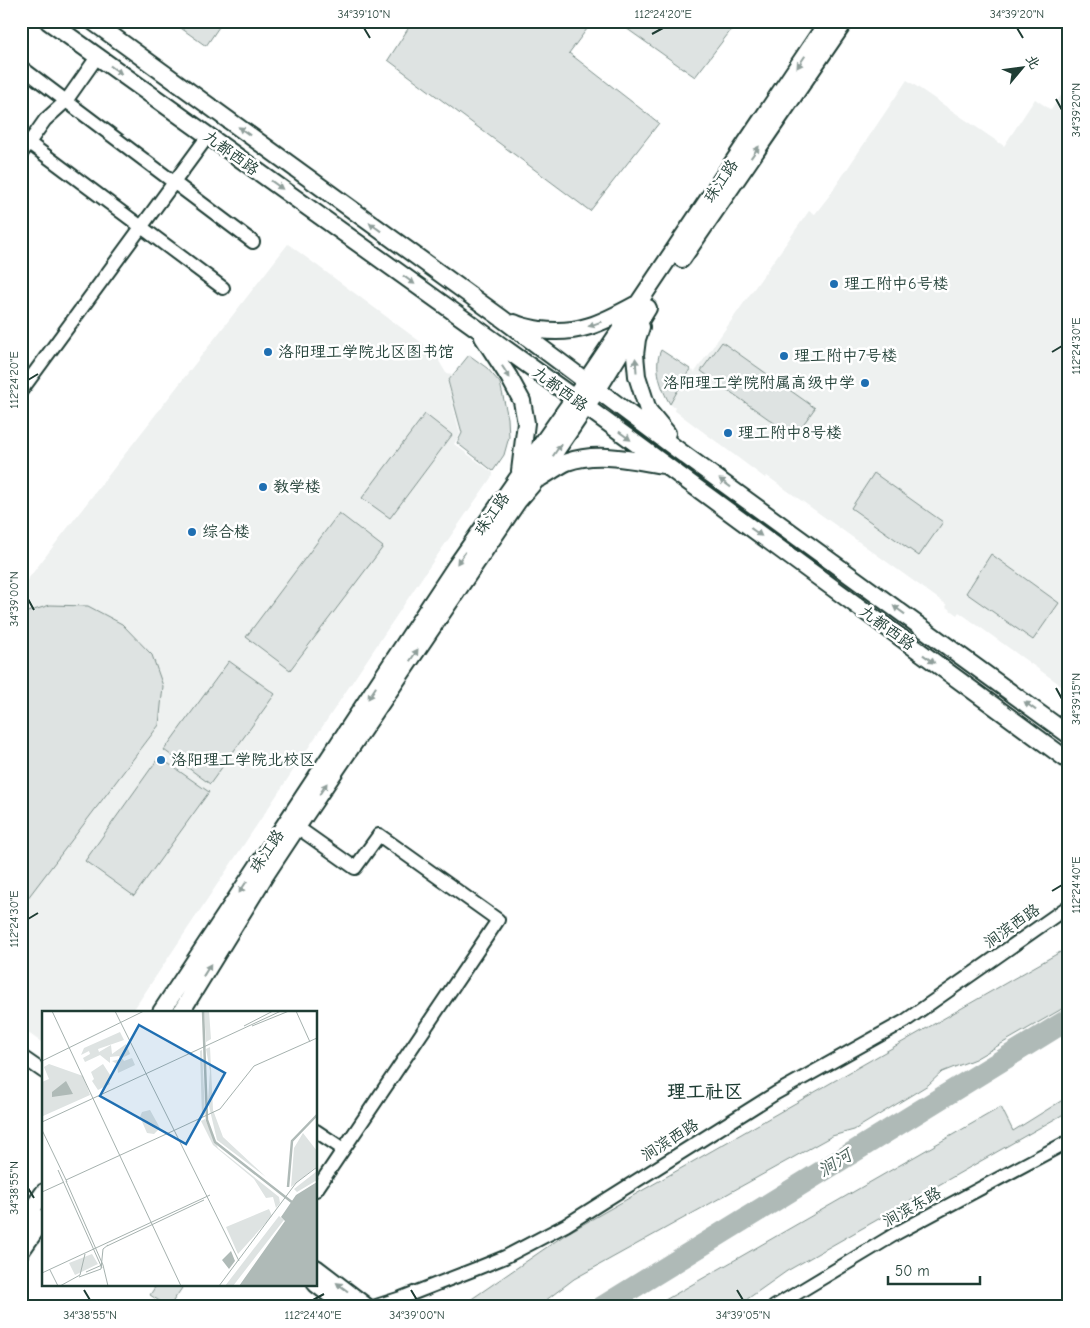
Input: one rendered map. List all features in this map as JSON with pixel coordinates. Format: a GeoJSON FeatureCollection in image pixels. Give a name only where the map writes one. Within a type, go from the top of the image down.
{"type":"FeatureCollection","features":[{"type":"Feature","properties":{"kind":"main road","name":"九都西路"},"geometry":{"type":"LineString","coordinates":[[48,21],[580,403],[1069,761]]}},
{"type":"Feature","properties":{"kind":"main road","name":"九都西路"},"geometry":{"type":"LineString","coordinates":[[92,21],[500,317],[682,453],[1069,735]]}},
{"type":"Feature","properties":{"kind":"main road","name":"珠江路"},"geometry":{"type":"LineString","coordinates":[[182,1011],[297,827],[512,510],[536,480],[580,403],[828,21]]}},
{"type":"Feature","properties":{"kind":"main road","name":"珠江路"},"geometry":{"type":"LineString","coordinates":[[644,305],[845,21]]}},
{"type":"Feature","properties":{"kind":"main road"},"geometry":{"type":"LineString","coordinates":[[500,317],[522,327],[556,332],[585,328],[644,305]]}},
{"type":"Feature","properties":{"kind":"main road"},"geometry":{"type":"LineString","coordinates":[[644,305],[636,355],[637,376],[648,410],[682,453]]}},
{"type":"Feature","properties":{"kind":"main road"},"geometry":{"type":"LineString","coordinates":[[480,331],[522,401],[526,423],[519,475]]}},
{"type":"Feature","properties":{"kind":"main road","name":"珠江路"},"geometry":{"type":"LineString","coordinates":[[162,1011],[456,566],[519,475],[580,403]]}},
{"type":"Feature","properties":{"kind":"main road"},"geometry":{"type":"LineString","coordinates":[[536,480],[567,462],[584,458],[611,457],[665,465]]}},
{"type":"Feature","properties":{"kind":"main road"},"geometry":{"type":"LineString","coordinates":[[21,1225],[42,1195]]}},
{"type":"Feature","properties":{"kind":"main road"},"geometry":{"type":"LineString","coordinates":[[21,1251],[42,1221]]}},
{"type":"Feature","properties":{"kind":"main road"},"geometry":{"type":"LineString","coordinates":[[318,1270],[367,1307]]}},
{"type":"Feature","properties":{"kind":"main road"},"geometry":{"type":"LineString","coordinates":[[318,1286],[346,1307]]}},
{"type":"Feature","properties":{"kind":"street"},"geometry":{"type":"LineString","coordinates":[[21,154],[25,140],[66,101],[97,57]]}},
{"type":"Feature","properties":{"kind":"street"},"geometry":{"type":"LineString","coordinates":[[21,67],[253,242]]}},
{"type":"Feature","properties":{"kind":"street"},"geometry":{"type":"LineString","coordinates":[[21,391],[208,136]]}},
{"type":"Feature","properties":{"kind":"street"},"geometry":{"type":"LineString","coordinates":[[25,140],[223,288]]}},
{"type":"Feature","properties":{"kind":"street"},"geometry":{"type":"LineString","coordinates":[[297,827],[355,868],[379,835],[498,920],[318,1187]]}},
{"type":"Feature","properties":{"kind":"street","name":"涧滨西路"},"geometry":{"type":"LineString","coordinates":[[373,1307],[410,1295],[505,1257],[566,1225],[776,1093],[905,1021],[1069,906]]}},
{"type":"Feature","properties":{"kind":"street"},"geometry":{"type":"LineString","coordinates":[[21,1056],[42,1071]]}},
{"type":"Feature","properties":{"kind":"street"},"geometry":{"type":"LineString","coordinates":[[318,1132],[343,1150]]}},
{"type":"Feature","properties":{"kind":"street","name":"涧滨东路"},"geometry":{"type":"LineString","coordinates":[[774,1307],[897,1233],[1069,1141]]}},
{"type":"Feature","properties":{"kind":"shaded area"},"geometry":{"type":"Polygon","coordinates":[[[171,21],[223,21],[206,46],[171,21]]]}},
{"type":"Feature","properties":{"kind":"shaded area"},"geometry":{"type":"Polygon","coordinates":[[[413,21],[460,21],[467,25],[470,21],[593,21],[569,53],[659,123],[590,211],[388,60],[413,21]]]}},
{"type":"Feature","properties":{"kind":"shaded area"},"geometry":{"type":"Polygon","coordinates":[[[616,21],[738,21],[695,77],[616,21]]]}},
{"type":"Feature","properties":{"kind":"shaded area","name":"洛阳理工学院附属高级中学"},"geometry":{"type":"Polygon","coordinates":[[[907,80],[1004,146],[1035,99],[1051,110],[1069,84],[1069,691],[959,612],[957,615],[946,607],[947,605],[767,476],[765,478],[674,410],[675,408],[667,399],[658,374],[657,362],[661,350],[695,372],[809,211],[815,214],[829,196],[907,80]]]}},
{"type":"Feature","properties":{"kind":"shaded area","name":"洛阳理工学院北校区"},"geometry":{"type":"Polygon","coordinates":[[[288,244],[441,357],[439,361],[446,373],[452,374],[447,381],[460,434],[454,444],[493,473],[133,1011],[42,1011],[42,1043],[21,1028],[21,588],[288,244]]]}},
{"type":"Feature","properties":{"kind":"shaded area"},"geometry":{"type":"Polygon","coordinates":[[[722,342],[815,408],[794,437],[701,371],[722,342]]]}},
{"type":"Feature","properties":{"kind":"shaded area"},"geometry":{"type":"Polygon","coordinates":[[[661,350],[690,369],[670,404],[659,377],[658,363],[661,350]]]}},
{"type":"Feature","properties":{"kind":"shaded area"},"geometry":{"type":"Polygon","coordinates":[[[469,355],[487,368],[500,383],[508,418],[509,437],[504,455],[493,471],[457,443],[462,433],[448,381],[469,355]]]}},
{"type":"Feature","properties":{"kind":"shaded area"},"geometry":{"type":"Polygon","coordinates":[[[425,414],[452,435],[390,518],[362,498],[425,414]]]}},
{"type":"Feature","properties":{"kind":"shaded area"},"geometry":{"type":"Polygon","coordinates":[[[874,473],[943,522],[919,556],[851,508],[874,473]]]}},
{"type":"Feature","properties":{"kind":"shaded area"},"geometry":{"type":"Polygon","coordinates":[[[339,513],[383,547],[290,670],[246,637],[339,513]]]}},
{"type":"Feature","properties":{"kind":"shaded area"},"geometry":{"type":"Polygon","coordinates":[[[991,554],[1059,603],[1033,640],[966,593],[991,554]]]}},
{"type":"Feature","properties":{"kind":"shaded area"},"geometry":{"type":"Polygon","coordinates":[[[50,605],[88,606],[122,624],[152,655],[163,686],[159,725],[21,907],[21,614],[50,605]]]}},
{"type":"Feature","properties":{"kind":"shaded area"},"geometry":{"type":"Polygon","coordinates":[[[229,661],[275,694],[210,784],[164,750],[229,661]]]}},
{"type":"Feature","properties":{"kind":"shaded area"},"geometry":{"type":"Polygon","coordinates":[[[159,757],[209,792],[134,896],[85,861],[159,757]]]}},
{"type":"Feature","properties":{"kind":"shaded area"},"geometry":{"type":"Polygon","coordinates":[[[1069,947],[1069,1003],[1060,1010],[975,1059],[942,1072],[928,1085],[854,1130],[832,1136],[574,1279],[537,1307],[460,1307],[566,1234],[1069,947]]]}},
{"type":"Feature","properties":{"kind":"shaded area"},"geometry":{"type":"Polygon","coordinates":[[[1069,1096],[1069,1111],[787,1271],[736,1307],[653,1307],[1001,1107],[1013,1131],[1069,1096]]]}},
{"type":"Feature","properties":{"kind":"shaded area"},"geometry":{"type":"Polygon","coordinates":[[[156,1286],[180,1286],[182,1288],[169,1307],[150,1295],[156,1286]]]}},
{"type":"Feature","properties":{"kind":"waterway","name":"涧河"},"geometry":{"type":"LineString","coordinates":[[602,1307],[1069,1019]]}},
{"type":"Feature","properties":{"kind":"place","name":"理工附中6号楼"},"geometry":{"type":"Point","coordinates":[834,284]}},
{"type":"Feature","properties":{"kind":"place","name":"洛阳理工学院北区图书馆"},"geometry":{"type":"Point","coordinates":[268,352]}},
{"type":"Feature","properties":{"kind":"place","name":"理工附中7号楼"},"geometry":{"type":"Point","coordinates":[784,356]}},
{"type":"Feature","properties":{"kind":"place","name":"洛阳理工学院附属高级中学"},"geometry":{"type":"Point","coordinates":[865,383]}},
{"type":"Feature","properties":{"kind":"place","name":"理工附中8号楼"},"geometry":{"type":"Point","coordinates":[728,433]}},
{"type":"Feature","properties":{"kind":"place","name":"教学楼"},"geometry":{"type":"Point","coordinates":[263,487]}},
{"type":"Feature","properties":{"kind":"place","name":"综合楼"},"geometry":{"type":"Point","coordinates":[192,532]}},
{"type":"Feature","properties":{"kind":"place","name":"洛阳理工学院北校区"},"geometry":{"type":"Point","coordinates":[161,760]}},
{"type":"Feature","properties":{"kind":"district","name":"理工社区"},"geometry":{"type":"Point","coordinates":[705,1092]}}]}
